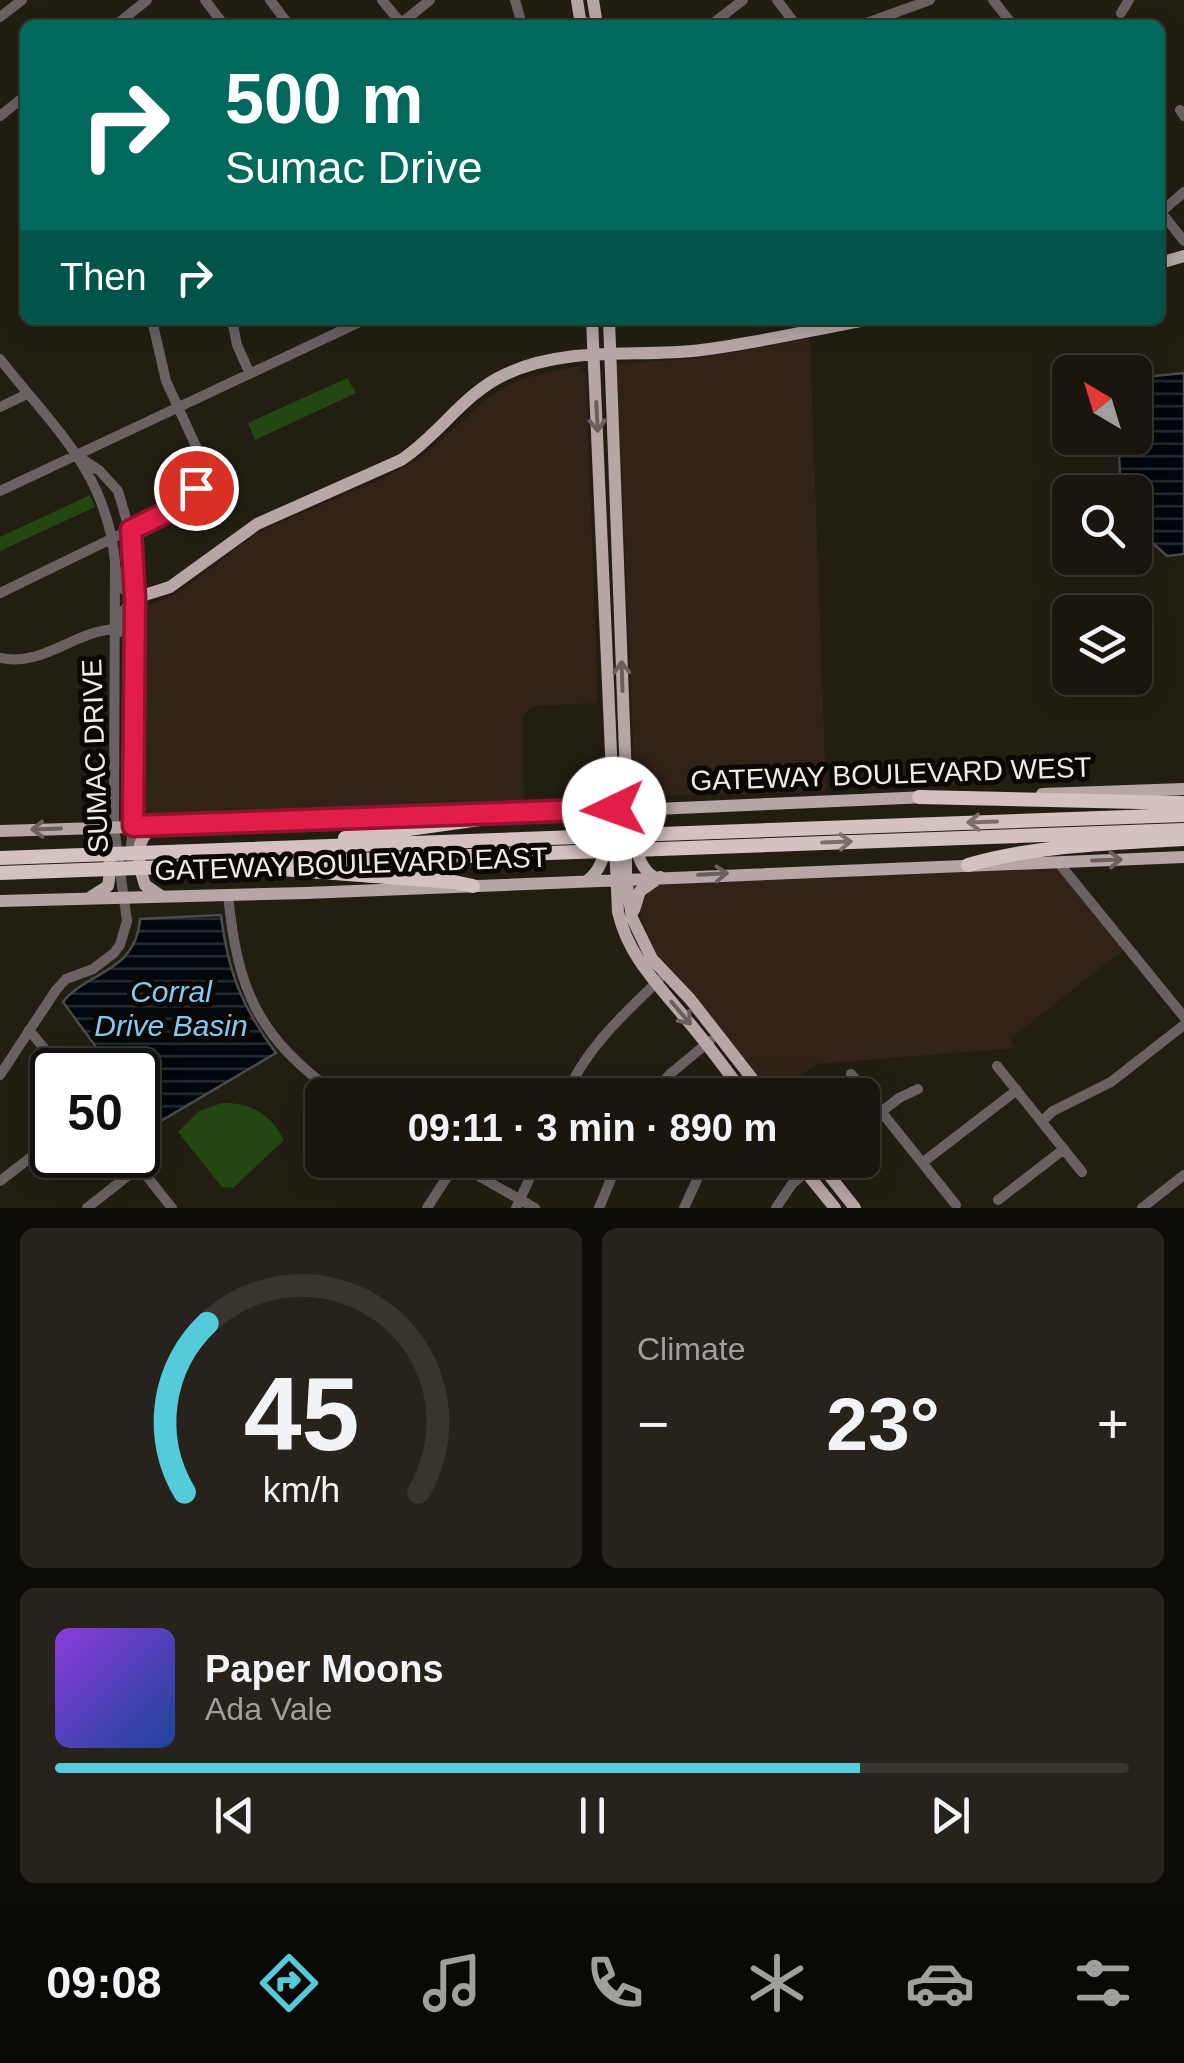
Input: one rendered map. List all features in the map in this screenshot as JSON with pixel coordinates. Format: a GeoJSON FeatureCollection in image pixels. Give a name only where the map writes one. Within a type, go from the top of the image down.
{"type":"FeatureCollection","features":[{"type":"Feature","properties":{"kind":"highway"},"geometry":{"type":"LineString","coordinates":[[919,797],[1184,803]]}},
{"type":"Feature","properties":{"kind":"highway"},"geometry":{"type":"LineString","coordinates":[[297,848],[347,837],[508,815]]}},
{"type":"Feature","properties":{"kind":"highway"},"geometry":{"type":"LineString","coordinates":[[0,874],[571,853],[670,840],[1184,816]]}},
{"type":"Feature","properties":{"kind":"highway"},"geometry":{"type":"LineString","coordinates":[[0,858],[573,836],[670,840],[1184,830]]}},
{"type":"Feature","properties":{"kind":"highway"},"geometry":{"type":"LineString","coordinates":[[968,864],[1054,848],[1184,839]]}},
{"type":"Feature","properties":{"kind":"highway"},"geometry":{"type":"LineString","coordinates":[[246,863],[292,871],[473,886]]}},
{"type":"Feature","properties":{"kind":"main road"},"geometry":{"type":"LineString","coordinates":[[592,325],[612,602]]}},
{"type":"Feature","properties":{"kind":"main road"},"geometry":{"type":"LineString","coordinates":[[609,325],[612,602],[620,809],[618,912]]}},
{"type":"Feature","properties":{"kind":"main road"},"geometry":{"type":"LineString","coordinates":[[135,598],[170,587],[258,524],[400,460],[495,379],[536,363],[700,350],[838,325]]}},
{"type":"Feature","properties":{"kind":"main road"},"geometry":{"type":"LineString","coordinates":[[619,778],[635,796],[655,808]]}},
{"type":"Feature","properties":{"kind":"main road"},"geometry":{"type":"LineString","coordinates":[[619,778],[603,800],[586,811],[602,827],[604,861],[602,868],[583,880],[604,892],[618,912],[635,958],[718,1034],[752,1078]]}},
{"type":"Feature","properties":{"kind":"main road","name":"GATEWAY BOULEVARD WEST"},"geometry":{"type":"LineString","coordinates":[[0,830],[1184,789]]}},
{"type":"Feature","properties":{"kind":"main road"},"geometry":{"type":"LineString","coordinates":[[632,918],[640,891],[657,877],[644,871],[638,859],[638,825],[655,808]]}},
{"type":"Feature","properties":{"kind":"main road"},"geometry":{"type":"LineString","coordinates":[[156,826],[142,838],[138,848],[145,885],[161,896]]}},
{"type":"Feature","properties":{"kind":"main road"},"geometry":{"type":"LineString","coordinates":[[85,898],[101,892],[110,878],[108,846],[92,828]]}},
{"type":"Feature","properties":{"kind":"main road","name":"GATEWAY BOULEVARD EAST"},"geometry":{"type":"LineString","coordinates":[[0,901],[1184,857]]}},
{"type":"Feature","properties":{"kind":"main road"},"geometry":{"type":"LineString","coordinates":[[621,879],[632,918],[660,979],[732,1078]]}},
{"type":"Feature","properties":{"kind":"main road"},"geometry":{"type":"LineString","coordinates":[[811,1178],[834,1208]]}},
{"type":"Feature","properties":{"kind":"main road"},"geometry":{"type":"LineString","coordinates":[[832,1178],[854,1208]]}},
{"type":"Feature","properties":{"kind":"street"},"geometry":{"type":"LineString","coordinates":[[0,17],[22,0]]}},
{"type":"Feature","properties":{"kind":"street"},"geometry":{"type":"LineString","coordinates":[[122,20],[147,0]]}},
{"type":"Feature","properties":{"kind":"street"},"geometry":{"type":"LineString","coordinates":[[204,0],[220,20]]}},
{"type":"Feature","properties":{"kind":"street"},"geometry":{"type":"LineString","coordinates":[[270,0],[285,20]]}},
{"type":"Feature","properties":{"kind":"street"},"geometry":{"type":"LineString","coordinates":[[405,20],[430,0]]}},
{"type":"Feature","properties":{"kind":"street"},"geometry":{"type":"LineString","coordinates":[[717,20],[743,0]]}},
{"type":"Feature","properties":{"kind":"street"},"geometry":{"type":"LineString","coordinates":[[777,0],[792,20]]}},
{"type":"Feature","properties":{"kind":"street"},"geometry":{"type":"LineString","coordinates":[[875,20],[930,0]]}},
{"type":"Feature","properties":{"kind":"street"},"geometry":{"type":"LineString","coordinates":[[993,0],[1008,20]]}},
{"type":"Feature","properties":{"kind":"street"},"geometry":{"type":"LineString","coordinates":[[1121,13],[1128,0]]}},
{"type":"Feature","properties":{"kind":"street"},"geometry":{"type":"LineString","coordinates":[[0,116],[20,100]]}},
{"type":"Feature","properties":{"kind":"street"},"geometry":{"type":"LineString","coordinates":[[1165,209],[1184,192]]}},
{"type":"Feature","properties":{"kind":"street"},"geometry":{"type":"LineString","coordinates":[[1165,217],[1184,241]]}},
{"type":"Feature","properties":{"kind":"street"},"geometry":{"type":"LineString","coordinates":[[0,593],[179,506],[196,488],[200,456],[160,364],[153,325]]}},
{"type":"Feature","properties":{"kind":"street"},"geometry":{"type":"LineString","coordinates":[[233,325],[250,374]]}},
{"type":"Feature","properties":{"kind":"street"},"geometry":{"type":"LineString","coordinates":[[0,492],[353,325]]}},
{"type":"Feature","properties":{"kind":"street","name":"SUMAC DRIVE"},"geometry":{"type":"LineString","coordinates":[[0,359],[77,455],[99,492],[112,539],[114,827],[126,898]]}},
{"type":"Feature","properties":{"kind":"street"},"geometry":{"type":"LineString","coordinates":[[0,407],[28,394]]}},
{"type":"Feature","properties":{"kind":"street","name":"SUMAC DRIVE"},"geometry":{"type":"LineString","coordinates":[[77,455],[113,483],[131,530],[135,598],[133,826],[126,898]]}},
{"type":"Feature","properties":{"kind":"street"},"geometry":{"type":"LineString","coordinates":[[114,552],[124,590],[135,598],[123,610],[114,667]]}},
{"type":"Feature","properties":{"kind":"street"},"geometry":{"type":"LineString","coordinates":[[0,658],[28,660],[97,630],[114,629]]}},
{"type":"Feature","properties":{"kind":"street"},"geometry":{"type":"LineString","coordinates":[[1058,862],[1184,1017]]}},
{"type":"Feature","properties":{"kind":"street"},"geometry":{"type":"LineString","coordinates":[[228,894],[234,951],[244,986],[261,1019],[298,1064],[316,1078]]}},
{"type":"Feature","properties":{"kind":"street"},"geometry":{"type":"LineString","coordinates":[[0,1076],[61,984],[103,962],[120,945],[127,921],[126,898]]}},
{"type":"Feature","properties":{"kind":"street"},"geometry":{"type":"LineString","coordinates":[[576,1078],[591,1051],[617,1020],[660,979]]}},
{"type":"Feature","properties":{"kind":"street"},"geometry":{"type":"LineString","coordinates":[[1042,1121],[1053,1111],[1111,1082],[1184,1025]]}},
{"type":"Feature","properties":{"kind":"street"},"geometry":{"type":"LineString","coordinates":[[29,1030],[44,1048]]}},
{"type":"Feature","properties":{"kind":"street"},"geometry":{"type":"LineString","coordinates":[[667,1078],[718,1034]]}},
{"type":"Feature","properties":{"kind":"street"},"geometry":{"type":"LineString","coordinates":[[997,1066],[1082,1172]]}},
{"type":"Feature","properties":{"kind":"street"},"geometry":{"type":"LineString","coordinates":[[852,1074],[956,1205]]}},
{"type":"Feature","properties":{"kind":"street"},"geometry":{"type":"LineString","coordinates":[[882,1112],[918,1089]]}},
{"type":"Feature","properties":{"kind":"street"},"geometry":{"type":"LineString","coordinates":[[922,1162],[1017,1090]]}},
{"type":"Feature","properties":{"kind":"street"},"geometry":{"type":"LineString","coordinates":[[998,1200],[1064,1148]]}},
{"type":"Feature","properties":{"kind":"street"},"geometry":{"type":"LineString","coordinates":[[0,1181],[30,1157]]}},
{"type":"Feature","properties":{"kind":"street"},"geometry":{"type":"LineString","coordinates":[[1142,1208],[1184,1175]]}},
{"type":"Feature","properties":{"kind":"street"},"geometry":{"type":"LineString","coordinates":[[88,1208],[125,1178]]}},
{"type":"Feature","properties":{"kind":"street"},"geometry":{"type":"LineString","coordinates":[[148,1178],[172,1208]]}},
{"type":"Feature","properties":{"kind":"street"},"geometry":{"type":"LineString","coordinates":[[427,1208],[444,1178]]}},
{"type":"Feature","properties":{"kind":"street"},"geometry":{"type":"LineString","coordinates":[[478,1178],[519,1204],[535,1208]]}},
{"type":"Feature","properties":{"kind":"street"},"geometry":{"type":"LineString","coordinates":[[519,1204],[530,1178]]}},
{"type":"Feature","properties":{"kind":"street"},"geometry":{"type":"LineString","coordinates":[[599,1208],[612,1178]]}},
{"type":"Feature","properties":{"kind":"street"},"geometry":{"type":"LineString","coordinates":[[684,1208],[698,1178]]}},
{"type":"Feature","properties":{"kind":"street"},"geometry":{"type":"LineString","coordinates":[[776,1208],[786,1190],[799,1178]]}},
{"type":"Feature","properties":{"kind":"shaded area"},"geometry":{"type":"Polygon","coordinates":[[[810,338],[826,792],[647,796],[635,788],[617,364],[702,358],[810,338]]]}},
{"type":"Feature","properties":{"kind":"shaded area"},"geometry":{"type":"Polygon","coordinates":[[[577,366],[586,372],[598,703],[533,706],[522,717],[524,800],[147,814],[142,810],[138,613],[141,608],[178,593],[267,528],[382,479],[421,457],[494,393],[524,378],[577,366]]]}},
{"type":"Feature","properties":{"kind":"shaded area"},"geometry":{"type":"Polygon","coordinates":[[[1058,867],[1126,948],[1010,1039],[1016,1048],[816,1064],[798,1078],[755,1078],[661,961],[649,942],[632,884],[1058,867]]]}},
{"type":"Feature","properties":{"kind":"green space"},"geometry":{"type":"Polygon","coordinates":[[[347,378],[356,393],[255,440],[248,423],[347,378]]]}},
{"type":"Feature","properties":{"kind":"green space"},"geometry":{"type":"Polygon","coordinates":[[[90,495],[95,507],[0,551],[0,537],[90,495]]]}},
{"type":"Feature","properties":{"kind":"green space"},"geometry":{"type":"Polygon","coordinates":[[[222,1103],[259,1112],[284,1140],[233,1188],[222,1187],[178,1132],[199,1111],[222,1103]]]}},
{"type":"Feature","properties":{"kind":"water"},"geometry":{"type":"Polygon","coordinates":[[[1184,373],[1184,554],[1167,556],[1152,542],[1152,475],[1120,475],[1119,455],[1152,455],[1152,376],[1184,373]]]}},
{"type":"Feature","properties":{"kind":"water","name":"Corral Drive Basin"},"geometry":{"type":"Polygon","coordinates":[[[221,915],[238,988],[276,1053],[160,1121],[160,1048],[97,1048],[63,1002],[120,961],[137,937],[140,919],[221,915]]]}},
{"type":"Feature","properties":{"kind":"route"},"geometry":{"type":"LineString","coordinates":[[196,488],[179,506],[131,530],[135,598],[133,826],[614,809]]}}]}
